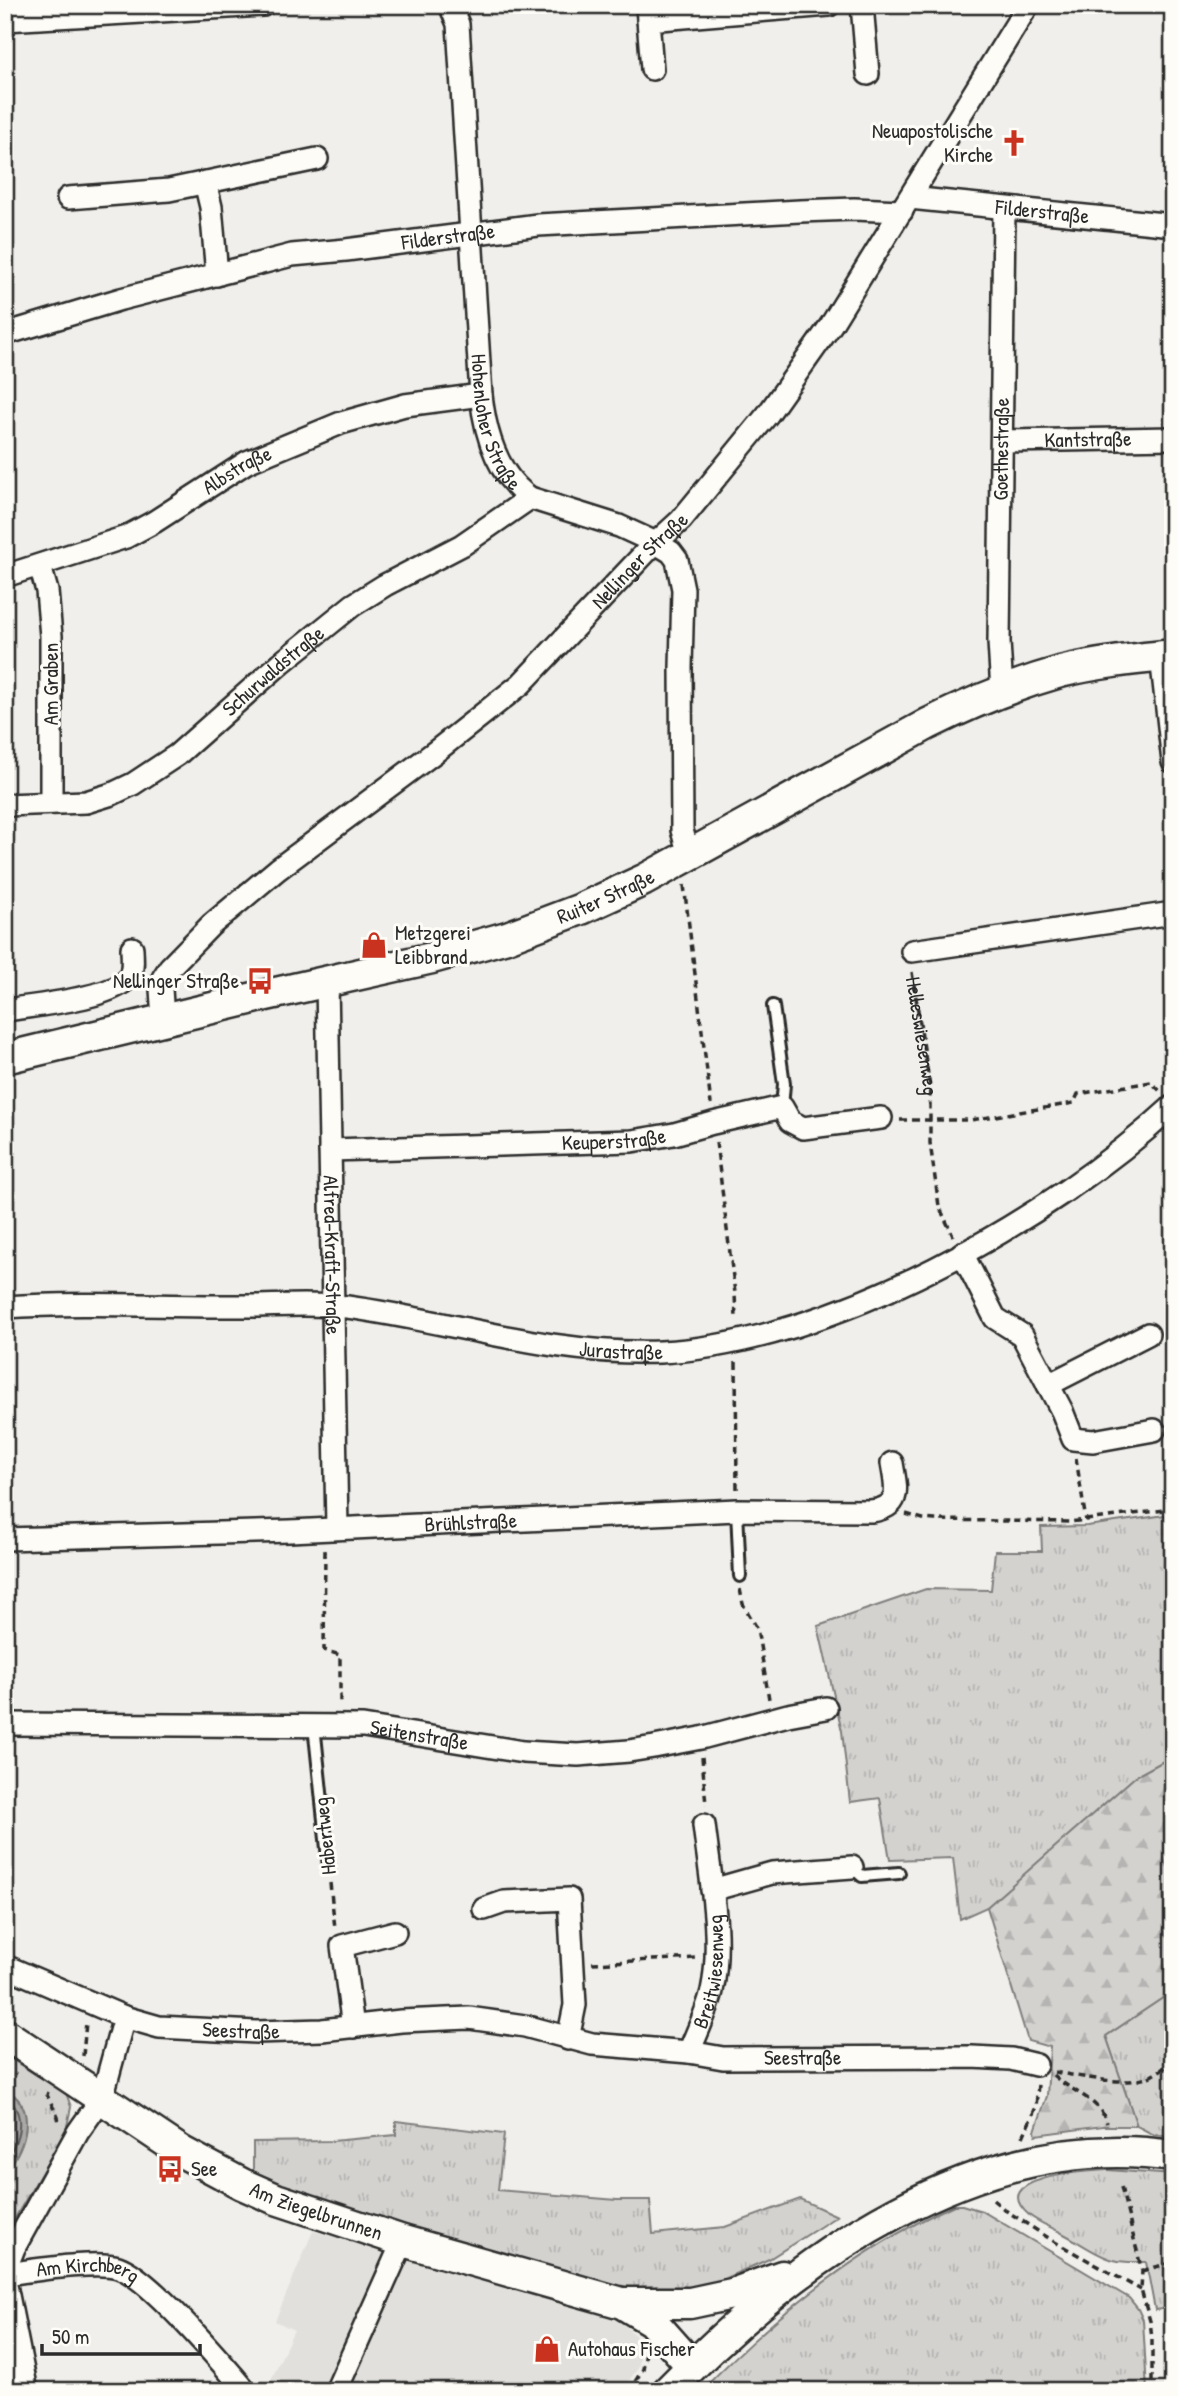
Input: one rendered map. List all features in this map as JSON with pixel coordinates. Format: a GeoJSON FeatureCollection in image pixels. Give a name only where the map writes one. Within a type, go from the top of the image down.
{"type":"FeatureCollection","features":[{"type":"Feature","properties":{"kind":"street"},"geometry":{"type":"LineString","coordinates":[[5,20],[262,5]]}},
{"type":"Feature","properties":{"kind":"street","name":"Hohenloher Straße"},"geometry":{"type":"LineString","coordinates":[[450,5],[458,24],[481,395],[490,442],[516,485],[530,498],[608,522],[656,543],[675,556],[680,565],[683,581],[682,830],[687,857]]}},
{"type":"Feature","properties":{"kind":"street"},"geometry":{"type":"LineString","coordinates":[[652,69],[647,12],[829,5]]}},
{"type":"Feature","properties":{"kind":"street"},"geometry":{"type":"LineString","coordinates":[[862,5],[868,74]]}},
{"type":"Feature","properties":{"kind":"street","name":"Nellinger Straße"},"geometry":{"type":"LineString","coordinates":[[163,1019],[161,989],[165,973],[211,925],[288,862],[424,761],[521,684],[681,520],[739,451],[831,325],[1028,5]]}},
{"type":"Feature","properties":{"kind":"street"},"geometry":{"type":"LineString","coordinates":[[68,198],[169,190],[317,159]]}},
{"type":"Feature","properties":{"kind":"street"},"geometry":{"type":"LineString","coordinates":[[205,182],[211,207],[217,275]]}},
{"type":"Feature","properties":{"kind":"street","name":"Filderstraße"},"geometry":{"type":"LineString","coordinates":[[5,334],[121,299],[292,255],[538,225],[906,205],[1004,209],[1173,225]]}},
{"type":"Feature","properties":{"kind":"street","name":"Goethestraße"},"geometry":{"type":"LineString","coordinates":[[1002,691],[999,642],[1004,209]]}},
{"type":"Feature","properties":{"kind":"street","name":"Albstraße"},"geometry":{"type":"LineString","coordinates":[[5,576],[126,537],[247,462],[341,423],[405,405],[481,395]]}},
{"type":"Feature","properties":{"kind":"street","name":"Kantstraße"},"geometry":{"type":"LineString","coordinates":[[1002,441],[1173,438]]}},
{"type":"Feature","properties":{"kind":"street","name":"Schurwaldstraße"},"geometry":{"type":"LineString","coordinates":[[5,805],[98,799],[149,775],[177,755],[281,663],[353,605],[385,584],[462,545],[530,498]]}},
{"type":"Feature","properties":{"kind":"street","name":"Am Graben"},"geometry":{"type":"LineString","coordinates":[[40,566],[47,591],[51,636],[51,803]]}},
{"type":"Feature","properties":{"kind":"street"},"geometry":{"type":"LineString","coordinates":[[1167,656],[1173,762]]}},
{"type":"Feature","properties":{"kind":"street","name":"Ruiter Straße"},"geometry":{"type":"LineString","coordinates":[[5,1058],[432,958],[507,937],[581,909],[687,857],[928,724],[1002,691],[1085,667],[1167,656]]}},
{"type":"Feature","properties":{"kind":"street","name":"Helleswiesenweg"},"geometry":{"type":"LineString","coordinates":[[912,951],[1173,914]]}},
{"type":"Feature","properties":{"kind":"street"},"geometry":{"type":"LineString","coordinates":[[5,1010],[115,989],[132,973],[132,948]]}},
{"type":"Feature","properties":{"kind":"street","name":"Alfred-Kraft-Straße"},"geometry":{"type":"LineString","coordinates":[[327,982],[331,1281],[334,1306],[331,1528]]}},
{"type":"Feature","properties":{"kind":"street","name":"Jurastraße"},"geometry":{"type":"LineString","coordinates":[[5,1307],[65,1303],[334,1306],[577,1349],[662,1352],[736,1341],[815,1319],[876,1295],[962,1253],[1004,1230],[1080,1181],[1143,1134],[1173,1106]]}},
{"type":"Feature","properties":{"kind":"street"},"geometry":{"type":"LineString","coordinates":[[782,1107],[790,1121],[803,1128],[881,1118]]}},
{"type":"Feature","properties":{"kind":"street","name":"Keuperstraße"},"geometry":{"type":"LineString","coordinates":[[330,1150],[632,1141],[674,1134],[782,1107]]}},
{"type":"Feature","properties":{"kind":"street"},"geometry":{"type":"LineString","coordinates":[[962,1253],[995,1318],[1022,1335],[1073,1439],[1093,1441],[1154,1430]]}},
{"type":"Feature","properties":{"kind":"street"},"geometry":{"type":"LineString","coordinates":[[1048,1385],[1148,1334]]}},
{"type":"Feature","properties":{"kind":"street"},"geometry":{"type":"LineString","coordinates":[[888,1507],[895,1496],[892,1463]]}},
{"type":"Feature","properties":{"kind":"street","name":"Brühlstraße"},"geometry":{"type":"LineString","coordinates":[[5,1539],[737,1510],[871,1511],[888,1507]]}},
{"type":"Feature","properties":{"kind":"street","name":"Seitenstraße"},"geometry":{"type":"LineString","coordinates":[[5,1724],[340,1725],[390,1729],[502,1749],[551,1754],[629,1751],[701,1738],[773,1718],[826,1708]]}},
{"type":"Feature","properties":{"kind":"street","name":"Breitwiesenweg"},"geometry":{"type":"LineString","coordinates":[[689,2052],[709,2001],[716,1957],[704,1825]]}},
{"type":"Feature","properties":{"kind":"street","name":"Breitwiesenweg"},"geometry":{"type":"LineString","coordinates":[[712,1890],[772,1873],[852,1867]]}},
{"type":"Feature","properties":{"kind":"street"},"geometry":{"type":"LineString","coordinates":[[484,1909],[504,1902],[569,1899],[575,2005],[568,2039]]}},
{"type":"Feature","properties":{"kind":"street"},"geometry":{"type":"LineString","coordinates":[[353,2027],[342,1946],[395,1932]]}},
{"type":"Feature","properties":{"kind":"street","name":"Seestraße"},"geometry":{"type":"LineString","coordinates":[[5,1966],[124,2017],[159,2027],[218,2032],[294,2031],[469,2018],[525,2026],[568,2039],[723,2058],[972,2057],[1011,2059],[1043,2068]]}},
{"type":"Feature","properties":{"kind":"street"},"geometry":{"type":"LineString","coordinates":[[5,2272],[13,2248],[72,2144],[102,2098],[124,2017]]}},
{"type":"Feature","properties":{"kind":"street","name":"Am Ziegelbrunnen"},"geometry":{"type":"LineString","coordinates":[[5,2034],[182,2152],[242,2184],[276,2199],[403,2241],[622,2303],[665,2304],[700,2301],[732,2294],[804,2269]]}},
{"type":"Feature","properties":{"kind":"street"},"geometry":{"type":"LineString","coordinates":[[668,2391],[751,2311],[804,2269],[881,2220],[940,2192],[1016,2166],[1088,2154],[1121,2152],[1173,2156]]}},
{"type":"Feature","properties":{"kind":"street"},"geometry":{"type":"LineString","coordinates":[[336,2391],[403,2241]]}},
{"type":"Feature","properties":{"kind":"street","name":"Am Kirchberg"},"geometry":{"type":"LineString","coordinates":[[5,2272],[99,2264],[127,2270],[176,2314],[246,2391]]}},
{"type":"Feature","properties":{"kind":"street"},"geometry":{"type":"LineString","coordinates":[[5,2280],[27,2391]]}},
{"type":"Feature","properties":{"kind":"street","name":"Am Ziegelbrunnen"},"geometry":{"type":"LineString","coordinates":[[622,2303],[652,2321],[692,2366]]}},
{"type":"Feature","properties":{"kind":"lane"},"geometry":{"type":"LineString","coordinates":[[773,1006],[784,1084],[782,1107]]}},
{"type":"Feature","properties":{"kind":"lane"},"geometry":{"type":"LineString","coordinates":[[737,1510],[740,1576]]}},
{"type":"Feature","properties":{"kind":"lane","name":"Habertweg"},"geometry":{"type":"LineString","coordinates":[[314,1725],[329,1868]]}},
{"type":"Feature","properties":{"kind":"lane"},"geometry":{"type":"LineString","coordinates":[[852,1867],[862,1875],[899,1873]]}},
{"type":"Feature","properties":{"kind":"path"},"geometry":{"type":"LineString","coordinates":[[687,857],[713,1123],[735,1293],[737,1510]]}},
{"type":"Feature","properties":{"kind":"path","name":"Helleswiesenweg"},"geometry":{"type":"LineString","coordinates":[[912,951],[912,980],[930,1087],[931,1157],[939,1206],[962,1253]]}},
{"type":"Feature","properties":{"kind":"path"},"geometry":{"type":"LineString","coordinates":[[881,1118],[887,1121],[971,1120],[1074,1103],[1078,1094],[1151,1082],[1173,1106]]}},
{"type":"Feature","properties":{"kind":"path"},"geometry":{"type":"LineString","coordinates":[[1073,1439],[1086,1521]]}},
{"type":"Feature","properties":{"kind":"path"},"geometry":{"type":"LineString","coordinates":[[888,1507],[934,1520],[1086,1521],[1173,1509]]}},
{"type":"Feature","properties":{"kind":"path"},"geometry":{"type":"LineString","coordinates":[[331,1528],[324,1650],[340,1656],[340,1725]]}},
{"type":"Feature","properties":{"kind":"path"},"geometry":{"type":"LineString","coordinates":[[740,1576],[741,1599],[757,1628],[773,1718]]}},
{"type":"Feature","properties":{"kind":"path"},"geometry":{"type":"LineString","coordinates":[[701,1738],[707,1815],[704,1825]]}},
{"type":"Feature","properties":{"kind":"path","name":"Habertweg"},"geometry":{"type":"LineString","coordinates":[[329,1868],[335,1932],[342,1946]]}},
{"type":"Feature","properties":{"kind":"path"},"geometry":{"type":"LineString","coordinates":[[573,1964],[716,1957]]}},
{"type":"Feature","properties":{"kind":"path"},"geometry":{"type":"LineString","coordinates":[[59,2122],[47,2095],[50,2081],[68,2057],[83,2060],[88,2000]]}},
{"type":"Feature","properties":{"kind":"path"},"geometry":{"type":"LineString","coordinates":[[1043,2068],[1114,2080],[1134,2080],[1147,2078],[1173,2062]]}},
{"type":"Feature","properties":{"kind":"path"},"geometry":{"type":"LineString","coordinates":[[1043,2068],[1071,2090],[1099,2106],[1107,2123]]}},
{"type":"Feature","properties":{"kind":"path"},"geometry":{"type":"LineString","coordinates":[[1016,2166],[1020,2142],[1029,2127],[1038,2098],[1043,2068]]}},
{"type":"Feature","properties":{"kind":"path"},"geometry":{"type":"LineString","coordinates":[[979,2177],[990,2197],[1005,2210],[1141,2290]]}},
{"type":"Feature","properties":{"kind":"path"},"geometry":{"type":"LineString","coordinates":[[1121,2187],[1142,2271],[1141,2290],[1152,2338],[1153,2391]]}},
{"type":"Feature","properties":{"kind":"path"},"geometry":{"type":"LineString","coordinates":[[1142,2271],[1173,2262]]}},
{"type":"Feature","properties":{"kind":"path"},"geometry":{"type":"LineString","coordinates":[[629,2391],[643,2369],[644,2343]]}},
{"type":"Feature","properties":{"kind":"shaded area"},"geometry":{"type":"Polygon","coordinates":[[[313,2231],[604,2314],[621,2322],[635,2335],[641,2352],[638,2368],[622,2391],[266,2391],[294,2330],[275,2321],[313,2231]]]}},
{"type":"Feature","properties":{"kind":"green space"},"geometry":{"type":"Polygon","coordinates":[[[1173,1514],[1173,1756],[1136,1776],[987,1907],[960,1919],[953,1858],[890,1860],[880,1798],[850,1802],[842,1731],[818,1626],[926,1589],[991,1590],[995,1551],[1042,1551],[1041,1527],[1087,1526],[1173,1514]]]}},
{"type":"Feature","properties":{"kind":"green space"},"geometry":{"type":"Polygon","coordinates":[[[1173,1756],[1173,1991],[1106,2036],[1137,2126],[1103,2126],[1036,2135],[1047,2096],[1050,2047],[1028,2041],[987,1907],[1136,1776],[1173,1756]]]}},
{"type":"Feature","properties":{"kind":"green space"},"geometry":{"type":"Polygon","coordinates":[[[1173,1991],[1173,2137],[1154,2135],[1137,2126],[1106,2036],[1173,1991]]]}},
{"type":"Feature","properties":{"kind":"green space"},"geometry":{"type":"Polygon","coordinates":[[[5,2055],[38,2076],[59,2082],[71,2107],[66,2131],[5,2235],[5,2055]]]}},
{"type":"Feature","properties":{"kind":"green space"},"geometry":{"type":"Polygon","coordinates":[[[396,2121],[504,2134],[498,2190],[617,2200],[650,2200],[653,2234],[725,2227],[800,2199],[837,2216],[769,2259],[714,2283],[688,2288],[623,2290],[400,2227],[253,2176],[253,2142],[332,2141],[396,2135],[396,2121]]]}},
{"type":"Feature","properties":{"kind":"green space"},"geometry":{"type":"Polygon","coordinates":[[[1108,2170],[1173,2175],[1173,2265],[1167,2267],[1169,2308],[1155,2310],[1146,2262],[1122,2262],[1101,2255],[1033,2218],[1019,2202],[1020,2192],[1045,2178],[1108,2170]]]}},
{"type":"Feature","properties":{"kind":"green space"},"geometry":{"type":"Polygon","coordinates":[[[954,2205],[982,2211],[1129,2298],[1143,2320],[1147,2391],[701,2391],[758,2336],[819,2286],[884,2242],[954,2205]]]}},
{"type":"Feature","properties":{"kind":"green space"},"geometry":{"type":"Polygon","coordinates":[[[1173,2265],[1173,2391],[1164,2391],[1170,2357],[1167,2267],[1173,2265]]]}},
{"type":"Feature","properties":{"kind":"water"},"geometry":{"type":"Polygon","coordinates":[[[5,2089],[23,2106],[26,2128],[18,2152],[5,2173],[5,2089]]]}},
{"type":"Feature","properties":{"kind":"place","name":"Neuapostolische Kirche"},"geometry":{"type":"Point","coordinates":[1014,143]}},
{"type":"Feature","properties":{"kind":"place","name":"Metzgerei Leibbrand"},"geometry":{"type":"Point","coordinates":[374,945]}},
{"type":"Feature","properties":{"kind":"place","name":"Nellinger Straße"},"geometry":{"type":"Point","coordinates":[260,981]}},
{"type":"Feature","properties":{"kind":"place","name":"See"},"geometry":{"type":"Point","coordinates":[170,2169]}},
{"type":"Feature","properties":{"kind":"place","name":"Autohaus Fischer"},"geometry":{"type":"Point","coordinates":[547,2349]}}]}
